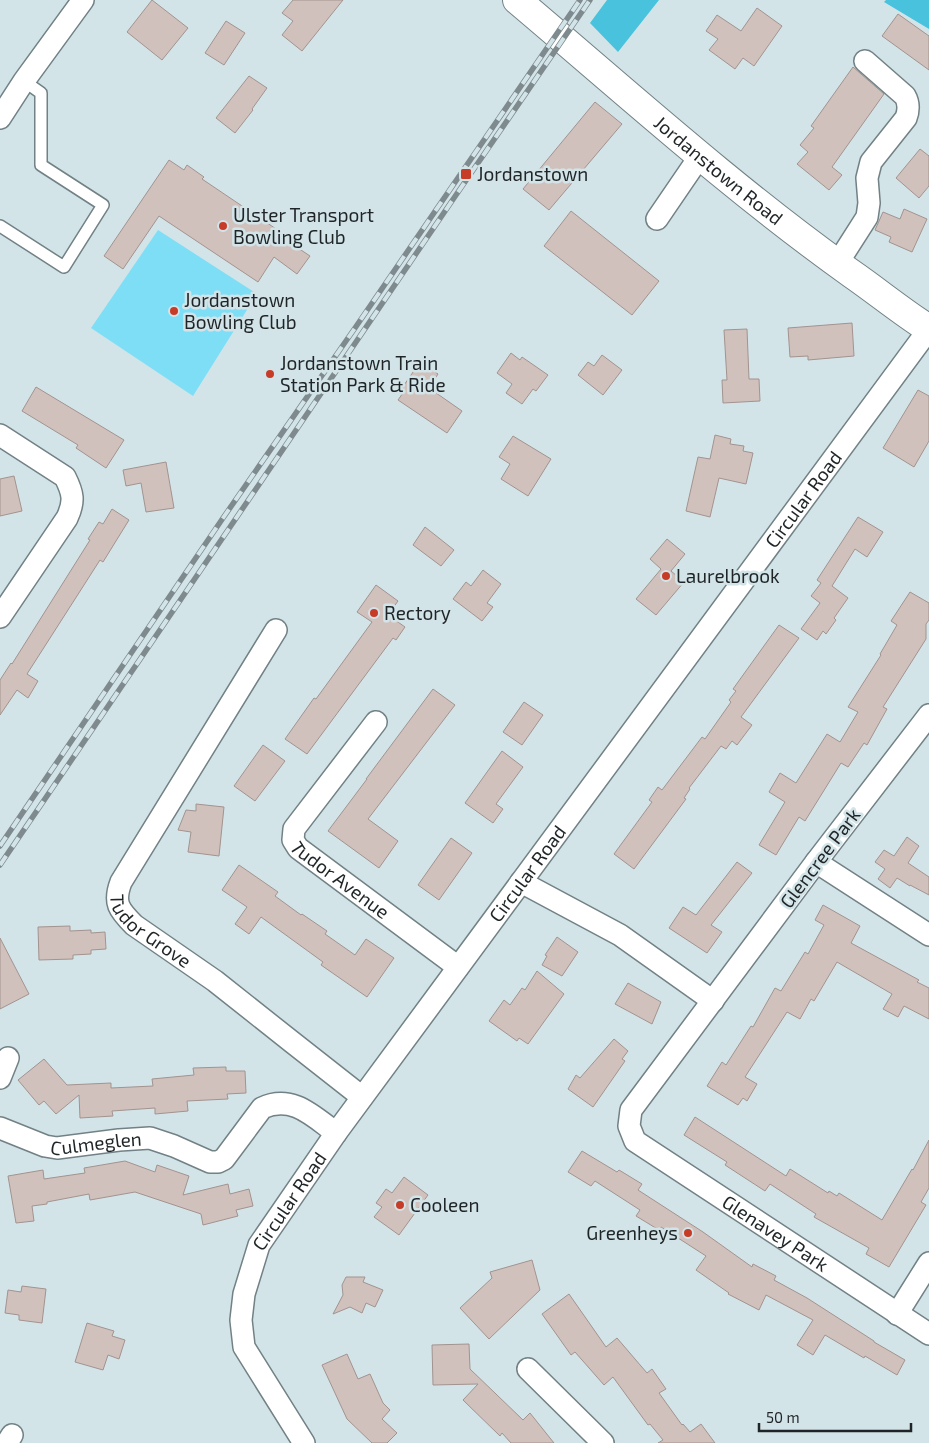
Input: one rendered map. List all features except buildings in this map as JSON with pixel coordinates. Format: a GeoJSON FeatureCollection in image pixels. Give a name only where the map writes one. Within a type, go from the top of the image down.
{"type":"FeatureCollection","features":[{"type":"Feature","properties":{"kind":"street"},"geometry":{"type":"LineString","coordinates":[[0,118],[24,81],[83,0]]}},
{"type":"Feature","properties":{"kind":"street","name":"Jordanstown Road"},"geometry":{"type":"LineString","coordinates":[[517,0],[700,156],[794,232],[904,313],[929,329]]}},
{"type":"Feature","properties":{"kind":"street"},"geometry":{"type":"LineString","coordinates":[[837,264],[867,217],[869,203],[867,178],[871,162],[906,118],[908,112],[908,101],[905,96],[865,61]]}},
{"type":"Feature","properties":{"kind":"street"},"geometry":{"type":"LineString","coordinates":[[657,219],[700,156]]}},
{"type":"Feature","properties":{"kind":"street","name":"Circular Road"},"geometry":{"type":"LineString","coordinates":[[304,1443],[244,1347],[241,1320],[244,1294],[259,1245],[336,1132],[929,329]]}},
{"type":"Feature","properties":{"kind":"street"},"geometry":{"type":"LineString","coordinates":[[0,435],[65,477],[71,488],[73,501],[67,518],[0,617]]}},
{"type":"Feature","properties":{"kind":"street","name":"Tudor Grove"},"geometry":{"type":"LineString","coordinates":[[276,630],[121,882],[117,893],[118,904],[124,915],[134,926],[215,981],[362,1097]]}},
{"type":"Feature","properties":{"kind":"street","name":"Glencree Park"},"geometry":{"type":"LineString","coordinates":[[628,1126],[631,1110],[816,862],[929,715]]}},
{"type":"Feature","properties":{"kind":"street","name":"Tudor Avenue"},"geometry":{"type":"LineString","coordinates":[[376,722],[294,829],[293,840],[298,848],[458,967]]}},
{"type":"Feature","properties":{"kind":"street"},"geometry":{"type":"LineString","coordinates":[[816,862],[929,935]]}},
{"type":"Feature","properties":{"kind":"street"},"geometry":{"type":"LineString","coordinates":[[521,882],[620,935],[713,1001]]}},
{"type":"Feature","properties":{"kind":"street"},"geometry":{"type":"LineString","coordinates":[[0,1078],[8,1058]]}},
{"type":"Feature","properties":{"kind":"street","name":"Culmeglen"},"geometry":{"type":"LineString","coordinates":[[0,1128],[45,1146],[57,1148],[150,1138],[210,1162],[218,1162],[224,1159],[262,1108],[278,1103],[296,1106],[336,1132]]}},
{"type":"Feature","properties":{"kind":"street","name":"Glenavey Park"},"geometry":{"type":"LineString","coordinates":[[628,1126],[635,1141],[929,1334]]}},
{"type":"Feature","properties":{"kind":"street"},"geometry":{"type":"LineString","coordinates":[[897,1314],[929,1263]]}},
{"type":"Feature","properties":{"kind":"street"},"geometry":{"type":"LineString","coordinates":[[528,1370],[603,1443]]}},
{"type":"Feature","properties":{"kind":"lane"},"geometry":{"type":"LineString","coordinates":[[0,226],[64,267],[103,205],[41,165],[42,93],[24,81]]}},
{"type":"Feature","properties":{"kind":"shaded area"},"geometry":{"type":"Polygon","coordinates":[[[607,0],[659,0],[618,52],[590,23],[607,0]]]}},
{"type":"Feature","properties":{"kind":"shaded area"},"geometry":{"type":"Polygon","coordinates":[[[886,0],[929,0],[929,29],[884,2],[886,0]]]}},
{"type":"Feature","properties":{"kind":"shaded area","name":"Jordanstown Bowling Club"},"geometry":{"type":"Polygon","coordinates":[[[158,230],[257,294],[193,396],[91,328],[158,230]]]}},
{"type":"Feature","properties":{"kind":"railway"},"geometry":{"type":"LineString","coordinates":[[0,846],[223,518],[580,0]]}},
{"type":"Feature","properties":{"kind":"railway"},"geometry":{"type":"LineString","coordinates":[[0,865],[590,0]]}},
{"type":"Feature","properties":{"kind":"place","name":"Jordanstown"},"geometry":{"type":"Point","coordinates":[466,174]}},
{"type":"Feature","properties":{"kind":"place","name":"Ulster Transport Bowling Club"},"geometry":{"type":"Point","coordinates":[223,226]}},
{"type":"Feature","properties":{"kind":"place","name":"Jordanstown Bowling Club"},"geometry":{"type":"Point","coordinates":[174,311]}},
{"type":"Feature","properties":{"kind":"place","name":"Jordanstown Train Station Park & Ride"},"geometry":{"type":"Point","coordinates":[270,374]}},
{"type":"Feature","properties":{"kind":"place","name":"Laurelbrook"},"geometry":{"type":"Point","coordinates":[666,576]}},
{"type":"Feature","properties":{"kind":"place","name":"Rectory"},"geometry":{"type":"Point","coordinates":[374,613]}},
{"type":"Feature","properties":{"kind":"place","name":"Cooleen"},"geometry":{"type":"Point","coordinates":[400,1205]}},
{"type":"Feature","properties":{"kind":"place","name":"Greenheys"},"geometry":{"type":"Point","coordinates":[688,1233]}}]}
